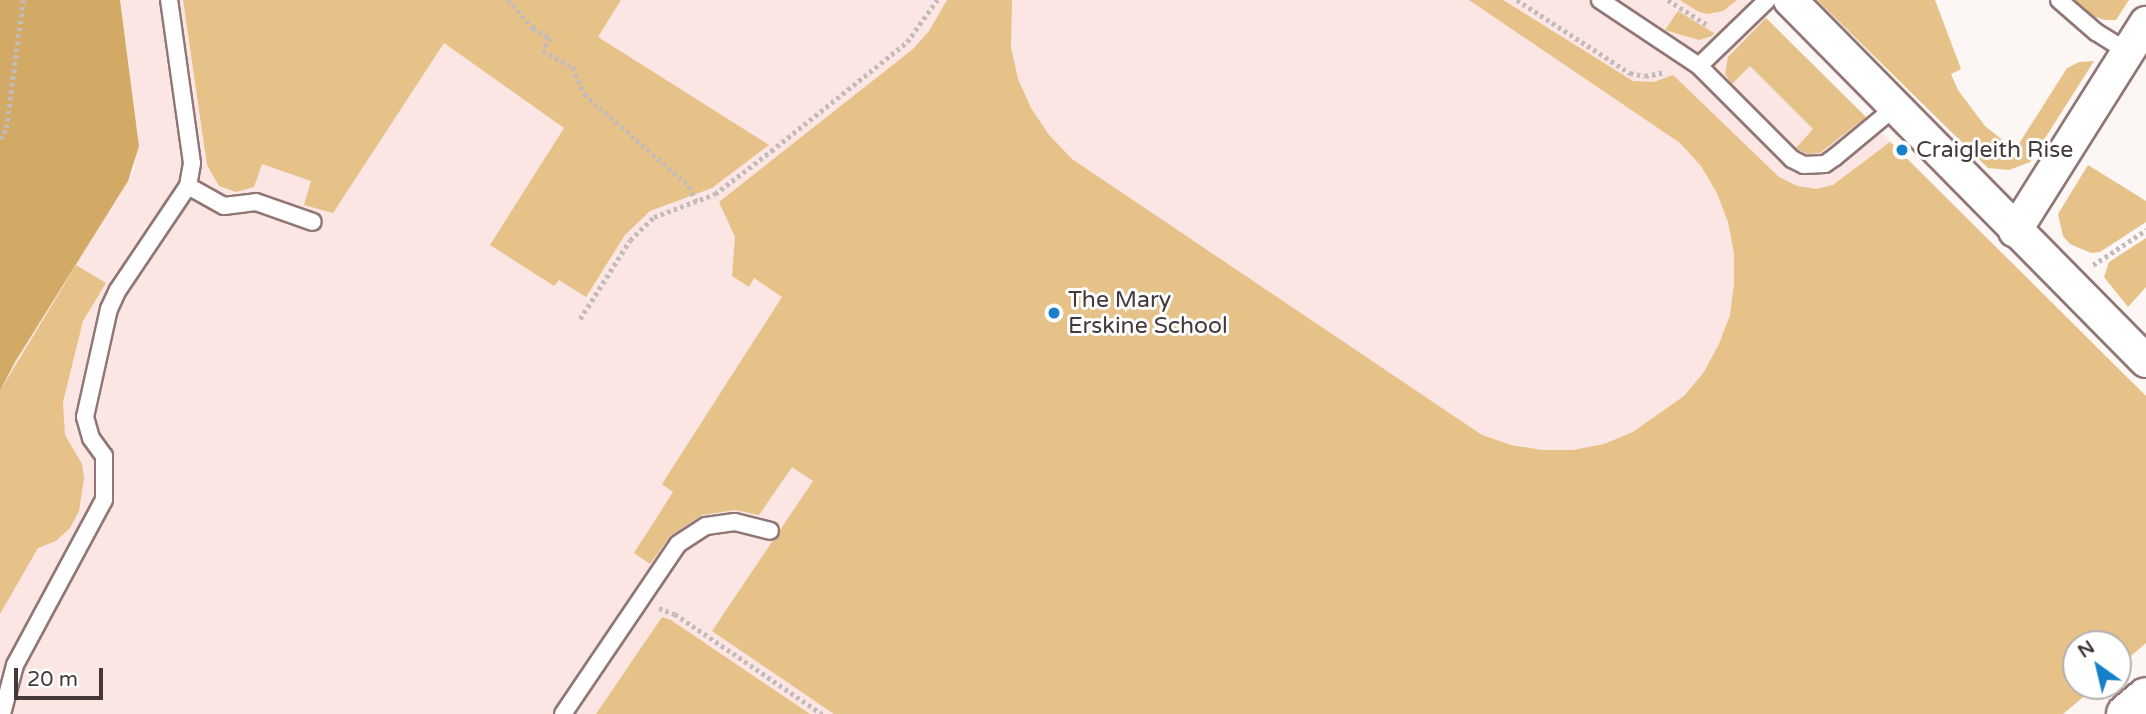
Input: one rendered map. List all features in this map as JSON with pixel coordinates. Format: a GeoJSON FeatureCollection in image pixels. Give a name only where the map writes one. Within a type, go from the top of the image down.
{"type":"FeatureCollection","features":[{"type":"Feature","properties":{"kind":"street"},"geometry":{"type":"LineString","coordinates":[[1790,0],[2146,361]]}},
{"type":"Feature","properties":{"kind":"street"},"geometry":{"type":"LineString","coordinates":[[2015,231],[2146,23]]}},
{"type":"Feature","properties":{"kind":"street"},"geometry":{"type":"LineString","coordinates":[[2126,714],[2146,697]]}},
{"type":"Feature","properties":{"kind":"lane"},"geometry":{"type":"LineString","coordinates":[[2,714],[15,665],[104,500],[104,456],[92,438],[85,416],[109,309],[117,290],[188,186],[192,163],[169,0]]}},
{"type":"Feature","properties":{"kind":"lane"},"geometry":{"type":"LineString","coordinates":[[1600,0],[1699,66],[1792,159],[1804,165],[1825,164],[1894,108]]}},
{"type":"Feature","properties":{"kind":"lane"},"geometry":{"type":"LineString","coordinates":[[1699,66],[1767,0]]}},
{"type":"Feature","properties":{"kind":"lane"},"geometry":{"type":"LineString","coordinates":[[2059,0],[2096,32],[2128,52]]}},
{"type":"Feature","properties":{"kind":"lane"},"geometry":{"type":"LineString","coordinates":[[188,186],[224,206],[256,202],[313,222]]}},
{"type":"Feature","properties":{"kind":"lane"},"geometry":{"type":"LineString","coordinates":[[563,714],[678,544],[706,526],[735,522],[769,531]]}},
{"type":"Feature","properties":{"kind":"path"},"geometry":{"type":"LineString","coordinates":[[0,139],[6,128],[23,0]]}},
{"type":"Feature","properties":{"kind":"path"},"geometry":{"type":"LineString","coordinates":[[508,0],[533,28],[550,38],[543,51],[572,67],[584,94],[689,186],[696,201]]}},
{"type":"Feature","properties":{"kind":"path"},"geometry":{"type":"LineString","coordinates":[[580,319],[630,240],[654,217],[715,194],[762,159],[906,42],[937,0]]}},
{"type":"Feature","properties":{"kind":"path"},"geometry":{"type":"LineString","coordinates":[[1517,0],[1630,73],[1645,76],[1662,73],[1685,56]]}},
{"type":"Feature","properties":{"kind":"path"},"geometry":{"type":"LineString","coordinates":[[1668,0],[1728,39]]}},
{"type":"Feature","properties":{"kind":"path"},"geometry":{"type":"LineString","coordinates":[[2066,282],[2146,230]]}},
{"type":"Feature","properties":{"kind":"path"},"geometry":{"type":"LineString","coordinates":[[638,600],[675,614],[822,714]]}},
{"type":"Feature","properties":{"kind":"shaded area"},"geometry":{"type":"Polygon","coordinates":[[[0,0],[120,0],[139,146],[128,181],[15,362],[0,391],[0,0]]]}},
{"type":"Feature","properties":{"kind":"shaded area","name":"The Mary Erskine School"},"geometry":{"type":"Polygon","coordinates":[[[120,0],[1748,0],[2146,396],[2146,643],[2132,655],[2132,630],[2062,630],[2062,700],[2080,700],[2063,714],[0,714],[0,391],[15,362],[134,170],[138,134],[120,0]]]}},
{"type":"Feature","properties":{"kind":"shaded area"},"geometry":{"type":"Polygon","coordinates":[[[183,0],[621,0],[598,37],[769,145],[712,188],[650,211],[625,235],[586,297],[559,280],[554,286],[490,245],[564,128],[444,43],[333,213],[304,205],[311,181],[262,164],[254,187],[236,192],[219,186],[207,165],[183,0]]]}},
{"type":"Feature","properties":{"kind":"shaded area"},"geometry":{"type":"Polygon","coordinates":[[[947,0],[1012,0],[1011,47],[1018,79],[1031,108],[1049,135],[1072,159],[1482,435],[1511,445],[1542,450],[1573,450],[1604,444],[1633,432],[1684,396],[1704,372],[1730,315],[1734,253],[1728,222],[1717,193],[1701,166],[1680,143],[1469,0],[1503,0],[1633,81],[1654,82],[1673,75],[1779,177],[1797,186],[1816,189],[1833,185],[1890,142],[2146,396],[2146,643],[2132,655],[2132,630],[2062,630],[2062,700],[2080,700],[2063,714],[834,714],[712,631],[813,481],[792,467],[759,515],[735,510],[702,515],[670,536],[650,564],[634,553],[673,492],[662,484],[782,297],[754,278],[749,287],[732,276],[735,237],[719,202],[913,49],[929,31],[947,0]]]}},
{"type":"Feature","properties":{"kind":"shaded area"},"geometry":{"type":"Polygon","coordinates":[[[1680,0],[1737,0],[1723,11],[1708,14],[1699,12],[1680,0]]]}},
{"type":"Feature","properties":{"kind":"shaded area"},"geometry":{"type":"Polygon","coordinates":[[[1817,0],[1935,0],[1961,69],[1951,74],[1958,90],[1985,126],[2015,150],[2067,68],[2079,62],[2094,61],[2030,162],[2009,170],[1988,168],[1817,0]]]}},
{"type":"Feature","properties":{"kind":"shaded area"},"geometry":{"type":"Polygon","coordinates":[[[2071,0],[2129,0],[2116,20],[2105,20],[2086,14],[2071,0]]]}},
{"type":"Feature","properties":{"kind":"shaded area"},"geometry":{"type":"Polygon","coordinates":[[[1678,11],[1714,33],[1712,36],[1699,40],[1665,30],[1678,11]]]}},
{"type":"Feature","properties":{"kind":"shaded area"},"geometry":{"type":"Polygon","coordinates":[[[1766,18],[1866,117],[1820,153],[1807,154],[1796,148],[1813,129],[1750,66],[1732,84],[1725,74],[1728,57],[1766,18]]]}},
{"type":"Feature","properties":{"kind":"shaded area"},"geometry":{"type":"Polygon","coordinates":[[[2088,165],[2146,201],[2146,222],[2100,252],[2091,253],[2070,244],[2063,236],[2058,214],[2088,165]]]}},
{"type":"Feature","properties":{"kind":"shaded area"},"geometry":{"type":"Polygon","coordinates":[[[2146,238],[2146,287],[2128,307],[2104,277],[2109,262],[2146,238]]]}},
{"type":"Feature","properties":{"kind":"shaded area"},"geometry":{"type":"Polygon","coordinates":[[[76,265],[106,283],[83,321],[63,402],[65,435],[82,464],[84,478],[79,511],[70,528],[56,541],[38,548],[0,614],[0,391],[76,265]]]}},
{"type":"Feature","properties":{"kind":"shaded area"},"geometry":{"type":"Polygon","coordinates":[[[662,617],[671,620],[810,714],[596,714],[662,617]]]}},
{"type":"Feature","properties":{"kind":"place","name":"Craigleith Rise"},"geometry":{"type":"Point","coordinates":[1902,150]}},
{"type":"Feature","properties":{"kind":"place","name":"The Mary Erskine School"},"geometry":{"type":"Point","coordinates":[1054,313]}}]}
